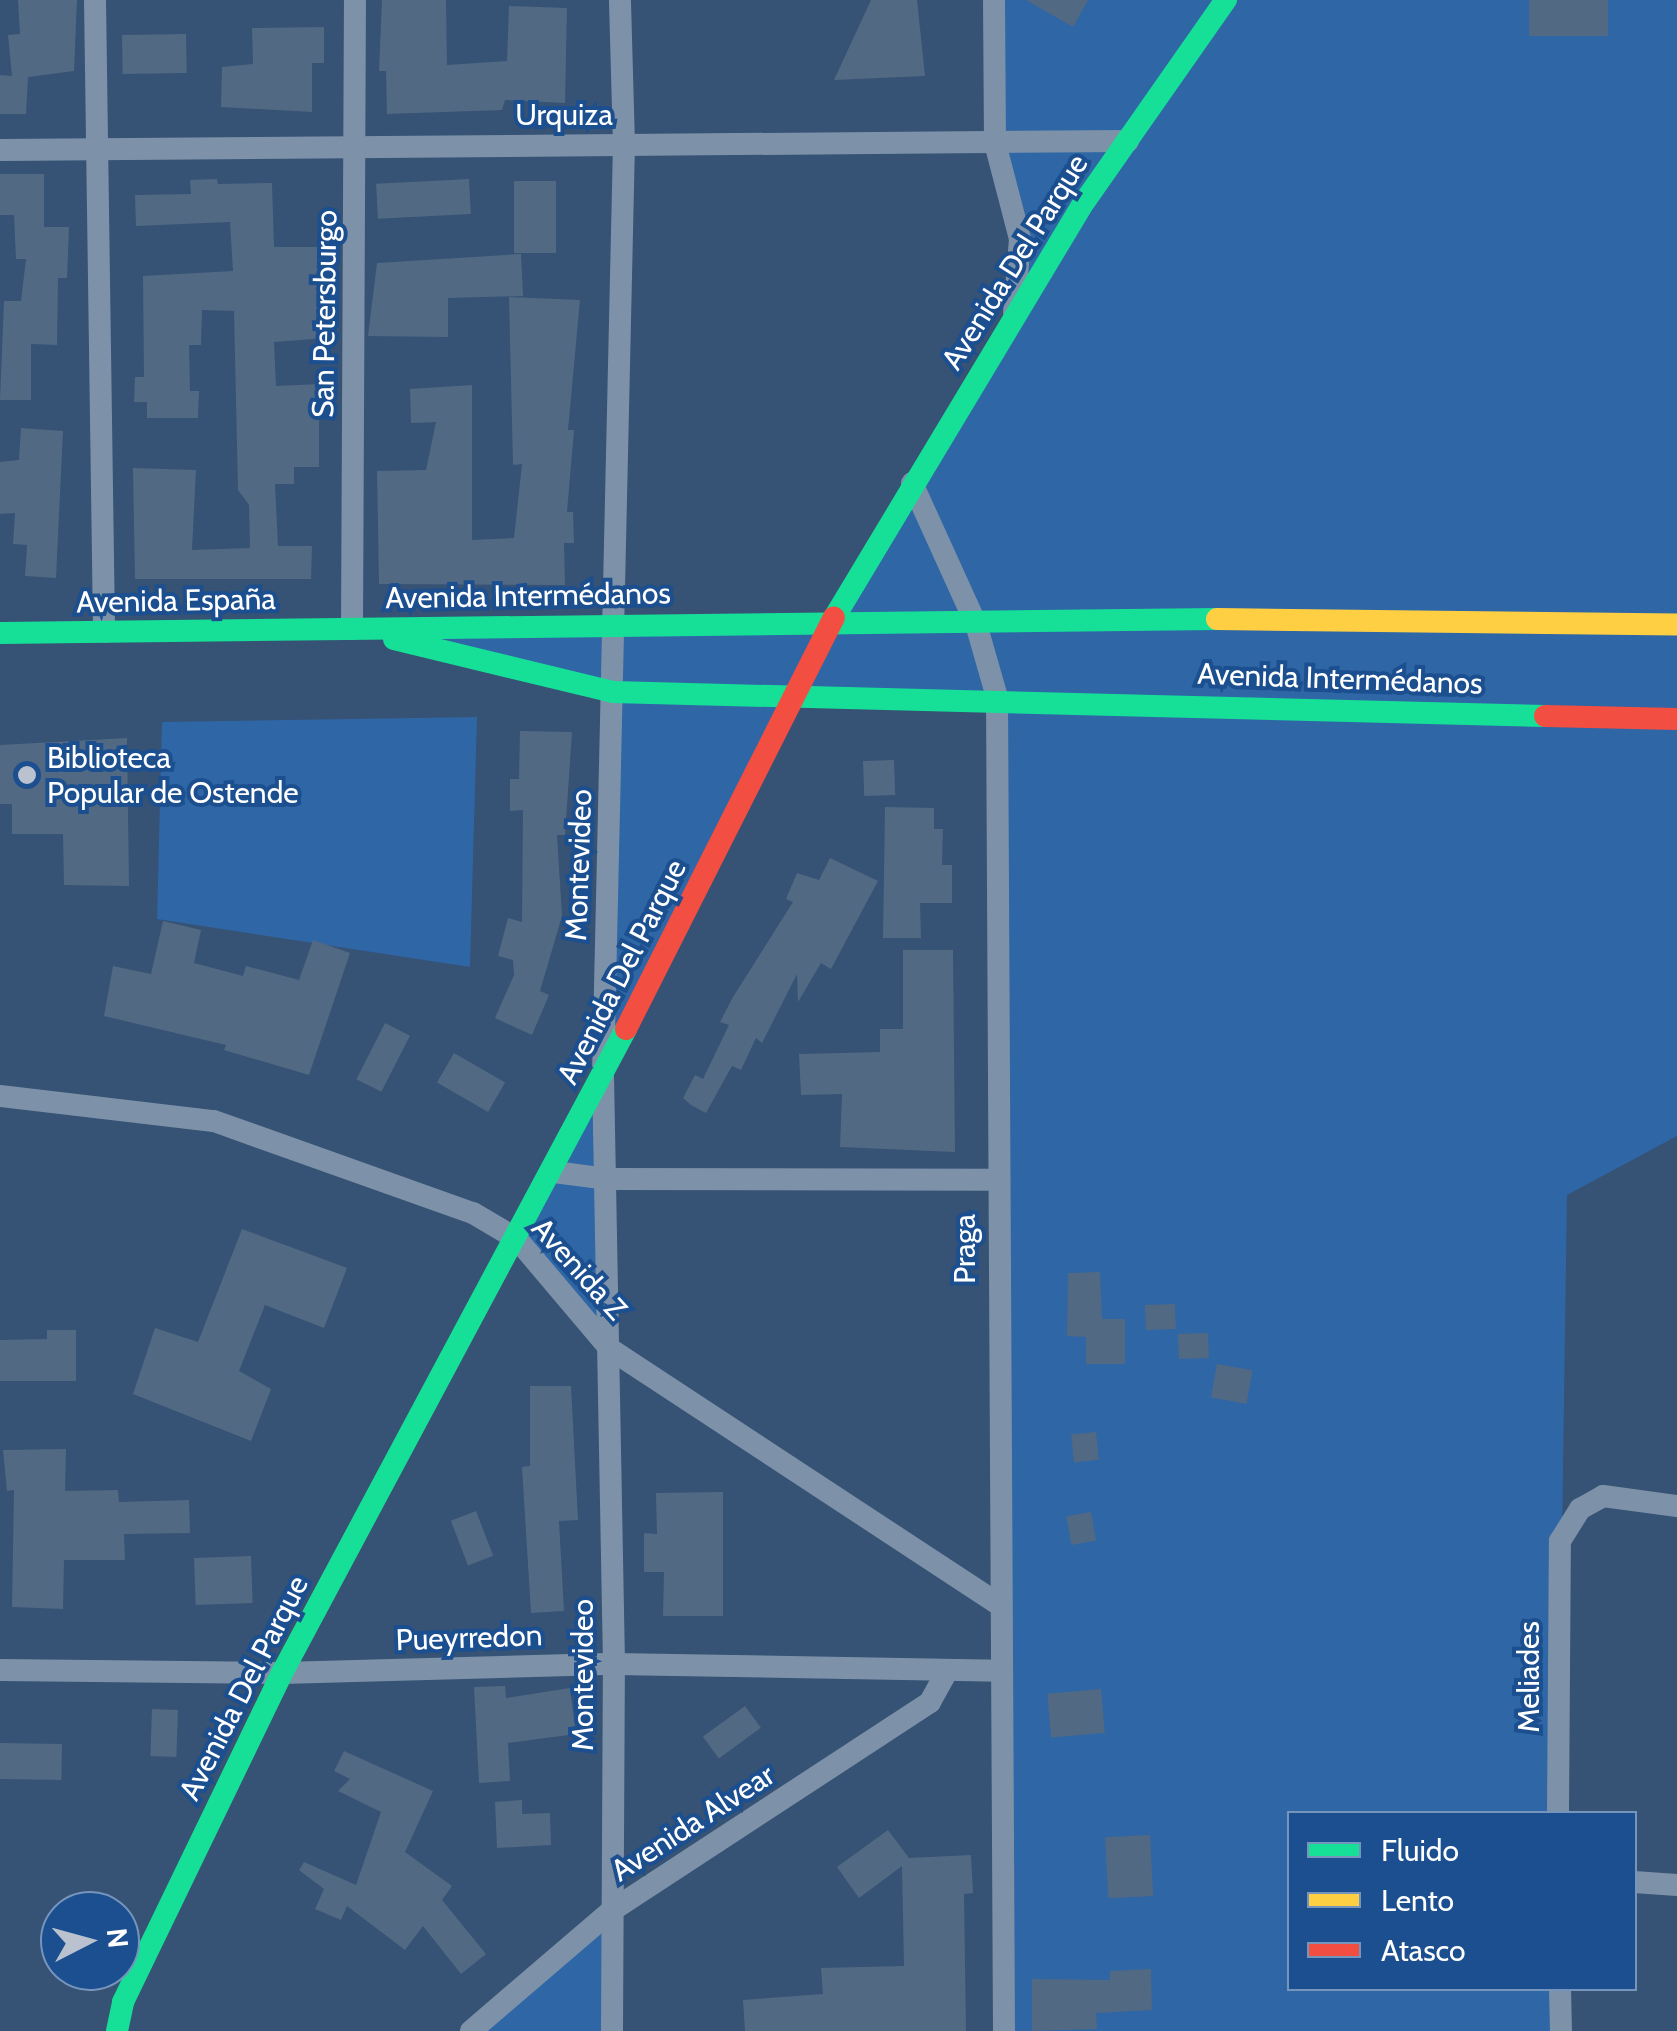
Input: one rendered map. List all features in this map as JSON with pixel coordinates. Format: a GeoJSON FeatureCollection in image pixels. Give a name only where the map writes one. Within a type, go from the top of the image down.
{"type":"FeatureCollection","features":[{"type":"Feature","properties":{"kind":"main road","name":"Avenida Del Parque"},"geometry":{"type":"LineString","coordinates":[[117,2031],[123,2002],[282,1672],[554,1172],[832,622],[912,483],[1128,141],[1226,0]]}},
{"type":"Feature","properties":{"kind":"main road","name":"Avenida Intermédanos"},"geometry":{"type":"LineString","coordinates":[[352,629],[832,622],[1677,625]]}},
{"type":"Feature","properties":{"kind":"main road","name":"Avenida Intermédanos"},"geometry":{"type":"LineString","coordinates":[[352,629],[614,692],[996,697],[1677,719]]}},
{"type":"Feature","properties":{"kind":"main road","name":"Avenida España"},"geometry":{"type":"LineString","coordinates":[[0,633],[352,629]]}},
{"type":"Feature","properties":{"kind":"street"},"geometry":{"type":"LineString","coordinates":[[96,0],[104,632]]}},
{"type":"Feature","properties":{"kind":"street","name":"San Petersburgo"},"geometry":{"type":"LineString","coordinates":[[352,629],[355,0]]}},
{"type":"Feature","properties":{"kind":"street","name":"Montevideo"},"geometry":{"type":"LineString","coordinates":[[612,2031],[614,1664],[603,1076],[624,145],[620,0]]}},
{"type":"Feature","properties":{"kind":"street"},"geometry":{"type":"LineString","coordinates":[[994,0],[995,142],[1020,239],[1013,324]]}},
{"type":"Feature","properties":{"kind":"street","name":"Urquiza"},"geometry":{"type":"LineString","coordinates":[[0,150],[1128,141]]}},
{"type":"Feature","properties":{"kind":"street","name":"Praga"},"geometry":{"type":"LineString","coordinates":[[912,483],[976,624],[996,697],[995,1180],[1004,2031]]}},
{"type":"Feature","properties":{"kind":"street","name":"Avenida Z"},"geometry":{"type":"LineString","coordinates":[[0,1096],[214,1121],[436,1197],[517,1238],[610,1349],[998,1604]]}},
{"type":"Feature","properties":{"kind":"street"},"geometry":{"type":"LineString","coordinates":[[554,1172],[606,1178],[995,1180]]}},
{"type":"Feature","properties":{"kind":"street","name":"Meliades"},"geometry":{"type":"LineString","coordinates":[[1558,1811],[1560,1541],[1580,1508],[1603,1496],[1677,1506]]}},
{"type":"Feature","properties":{"kind":"street","name":"Pueyrredon"},"geometry":{"type":"LineString","coordinates":[[0,1670],[282,1672],[614,1664],[1000,1670]]}},
{"type":"Feature","properties":{"kind":"street","name":"Avenida Alvear"},"geometry":{"type":"LineString","coordinates":[[471,2031],[611,1911],[885,1736],[930,1702],[947,1671]]}},
{"type":"Feature","properties":{"kind":"street"},"geometry":{"type":"LineString","coordinates":[[1637,1882],[1677,1885]]}},
{"type":"Feature","properties":{"kind":"street"},"geometry":{"type":"LineString","coordinates":[[1560,1991],[1561,2031]]}},
{"type":"Feature","properties":{"kind":"street","name":"Avenida Del Parque"},"geometry":{"type":"LineString","coordinates":[[98,2031],[123,2002]]}},
{"type":"Feature","properties":{"kind":"shaded area"},"geometry":{"type":"Polygon","coordinates":[[[994,0],[1677,0],[1677,1136],[1567,1195],[1558,1811],[1287,1811],[1287,1991],[1559,1991],[1559,2031],[1004,2031],[996,697],[797,695],[603,1076],[613,693],[354,629],[831,622],[1013,324],[1012,202],[994,0]]]}},
{"type":"Feature","properties":{"kind":"shaded area"},"geometry":{"type":"Polygon","coordinates":[[[477,717],[470,967],[157,919],[162,722],[477,717]]]}},
{"type":"Feature","properties":{"kind":"shaded area"},"geometry":{"type":"Polygon","coordinates":[[[603,1076],[610,1349],[517,1239],[603,1076]]]}},
{"type":"Feature","properties":{"kind":"shaded area"},"geometry":{"type":"Polygon","coordinates":[[[611,1911],[612,2031],[471,2031],[611,1911]]]}},
{"type":"Feature","properties":{"kind":"building"},"geometry":{"type":"Polygon","coordinates":[[[18,0],[77,0],[74,71],[28,77],[26,114],[0,114],[0,75],[12,76],[8,35],[20,34],[18,0]]]}},
{"type":"Feature","properties":{"kind":"building"},"geometry":{"type":"Polygon","coordinates":[[[382,0],[446,0],[447,65],[507,61],[509,6],[567,8],[565,103],[505,100],[502,110],[387,114],[386,71],[379,71],[382,0]]]}},
{"type":"Feature","properties":{"kind":"building"},"geometry":{"type":"Polygon","coordinates":[[[871,0],[917,0],[925,76],[834,80],[871,0]]]}},
{"type":"Feature","properties":{"kind":"building"},"geometry":{"type":"Polygon","coordinates":[[[1026,0],[1088,0],[1073,27],[1026,0]]]}},
{"type":"Feature","properties":{"kind":"building"},"geometry":{"type":"Polygon","coordinates":[[[1529,0],[1608,0],[1608,36],[1529,36],[1529,0]]]}},
{"type":"Feature","properties":{"kind":"building"},"geometry":{"type":"Polygon","coordinates":[[[324,27],[324,63],[312,63],[312,112],[221,107],[222,67],[253,64],[252,28],[324,27]]]}},
{"type":"Feature","properties":{"kind":"building"},"geometry":{"type":"Polygon","coordinates":[[[186,34],[187,73],[123,74],[122,35],[186,34]]]}},
{"type":"Feature","properties":{"kind":"building"},"geometry":{"type":"Polygon","coordinates":[[[0,174],[44,174],[44,227],[69,227],[67,278],[58,278],[57,345],[31,344],[31,400],[0,400],[4,301],[21,301],[26,259],[16,259],[14,215],[0,215],[0,174]]]}},
{"type":"Feature","properties":{"kind":"building"},"geometry":{"type":"Polygon","coordinates":[[[217,179],[218,184],[272,183],[274,247],[332,247],[338,337],[274,342],[276,386],[319,384],[319,467],[294,467],[294,484],[275,484],[278,546],[312,546],[311,579],[135,579],[133,468],[196,470],[192,550],[250,548],[249,505],[238,490],[234,311],[202,310],[201,345],[189,345],[190,391],[199,391],[198,418],[147,418],[147,402],[134,402],[135,377],[144,377],[143,276],[233,271],[230,222],[136,226],[135,195],[191,194],[190,180],[217,179]]]}},
{"type":"Feature","properties":{"kind":"building"},"geometry":{"type":"Polygon","coordinates":[[[469,179],[471,214],[378,219],[376,184],[469,179]]]}},
{"type":"Feature","properties":{"kind":"building"},"geometry":{"type":"Polygon","coordinates":[[[514,181],[556,181],[556,253],[514,253],[514,181]]]}},
{"type":"Feature","properties":{"kind":"building"},"geometry":{"type":"Polygon","coordinates":[[[521,254],[523,296],[448,298],[448,337],[368,336],[377,263],[521,254]]]}},
{"type":"Feature","properties":{"kind":"building"},"geometry":{"type":"Polygon","coordinates":[[[509,297],[580,300],[568,430],[574,430],[567,512],[573,512],[574,543],[564,543],[565,585],[379,584],[377,471],[426,470],[436,422],[411,423],[410,389],[472,385],[472,540],[514,538],[522,464],[513,465],[509,297]]]}},
{"type":"Feature","properties":{"kind":"building"},"geometry":{"type":"Polygon","coordinates":[[[21,428],[63,431],[56,578],[25,576],[27,545],[13,544],[15,513],[0,514],[0,462],[19,460],[21,428]]]}},
{"type":"Feature","properties":{"kind":"building"},"geometry":{"type":"Polygon","coordinates":[[[520,731],[572,732],[565,835],[557,835],[562,916],[540,991],[549,995],[532,1035],[495,1018],[514,975],[513,960],[498,956],[508,918],[522,922],[523,810],[510,811],[510,779],[519,779],[520,731]]]}},
{"type":"Feature","properties":{"kind":"building"},"geometry":{"type":"Polygon","coordinates":[[[127,738],[129,886],[64,885],[63,834],[12,834],[12,804],[0,804],[0,745],[127,738]]]}},
{"type":"Feature","properties":{"kind":"building"},"geometry":{"type":"Polygon","coordinates":[[[894,760],[895,795],[864,796],[863,761],[894,760]]]}},
{"type":"Feature","properties":{"kind":"building"},"geometry":{"type":"Polygon","coordinates":[[[885,807],[934,808],[934,829],[943,829],[942,865],[952,865],[952,903],[920,903],[921,938],[883,938],[885,807]]]}},
{"type":"Feature","properties":{"kind":"building"},"geometry":{"type":"Polygon","coordinates":[[[830,858],[878,881],[831,969],[821,963],[798,1002],[797,974],[762,1043],[756,1038],[741,1070],[732,1066],[706,1113],[683,1098],[695,1075],[703,1079],[729,1025],[720,1022],[793,902],[786,899],[797,873],[819,880],[830,858]]]}},
{"type":"Feature","properties":{"kind":"building"},"geometry":{"type":"Polygon","coordinates":[[[163,921],[201,930],[194,963],[243,976],[246,966],[299,980],[313,940],[350,953],[309,1075],[224,1050],[226,1045],[104,1016],[113,966],[151,974],[163,921]]]}},
{"type":"Feature","properties":{"kind":"building"},"geometry":{"type":"Polygon","coordinates":[[[903,950],[953,950],[955,1152],[840,1147],[842,1094],[801,1095],[799,1054],[880,1052],[880,1029],[903,1029],[903,950]]]}},
{"type":"Feature","properties":{"kind":"building"},"geometry":{"type":"Polygon","coordinates":[[[385,1023],[410,1036],[381,1092],[356,1079],[385,1023]]]}},
{"type":"Feature","properties":{"kind":"building"},"geometry":{"type":"Polygon","coordinates":[[[454,1053],[505,1082],[488,1112],[437,1082],[454,1053]]]}},
{"type":"Feature","properties":{"kind":"building"},"geometry":{"type":"Polygon","coordinates":[[[242,1229],[347,1268],[324,1328],[265,1305],[239,1371],[271,1389],[251,1441],[133,1394],[155,1328],[198,1342],[242,1229]]]}},
{"type":"Feature","properties":{"kind":"building"},"geometry":{"type":"Polygon","coordinates":[[[1100,1272],[1102,1319],[1125,1319],[1125,1364],[1086,1364],[1086,1337],[1067,1336],[1068,1273],[1100,1272]]]}},
{"type":"Feature","properties":{"kind":"building"},"geometry":{"type":"Polygon","coordinates":[[[1175,1304],[1176,1329],[1146,1330],[1145,1305],[1175,1304]]]}},
{"type":"Feature","properties":{"kind":"building"},"geometry":{"type":"Polygon","coordinates":[[[47,1330],[76,1330],[76,1381],[0,1381],[0,1340],[47,1339],[47,1330]]]}},
{"type":"Feature","properties":{"kind":"building"},"geometry":{"type":"Polygon","coordinates":[[[1208,1333],[1209,1358],[1179,1359],[1178,1334],[1208,1333]]]}},
{"type":"Feature","properties":{"kind":"building"},"geometry":{"type":"Polygon","coordinates":[[[1217,1364],[1252,1370],[1247,1404],[1211,1397],[1217,1364]]]}},
{"type":"Feature","properties":{"kind":"building"},"geometry":{"type":"Polygon","coordinates":[[[530,1386],[571,1386],[578,1520],[559,1521],[564,1611],[531,1613],[522,1467],[530,1466],[530,1386]]]}},
{"type":"Feature","properties":{"kind":"building"},"geometry":{"type":"Polygon","coordinates":[[[1096,1432],[1099,1460],[1074,1462],[1071,1435],[1096,1432]]]}},
{"type":"Feature","properties":{"kind":"building"},"geometry":{"type":"Polygon","coordinates":[[[66,1449],[65,1491],[118,1490],[119,1502],[189,1500],[190,1533],[124,1534],[125,1560],[64,1560],[63,1609],[12,1607],[14,1490],[7,1491],[3,1450],[66,1449]]]}},
{"type":"Feature","properties":{"kind":"building"},"geometry":{"type":"Polygon","coordinates":[[[723,1492],[723,1616],[663,1616],[664,1572],[644,1572],[644,1533],[657,1534],[656,1493],[723,1492]]]}},
{"type":"Feature","properties":{"kind":"building"},"geometry":{"type":"Polygon","coordinates":[[[476,1511],[493,1556],[468,1565],[451,1521],[476,1511]]]}},
{"type":"Feature","properties":{"kind":"building"},"geometry":{"type":"Polygon","coordinates":[[[1091,1512],[1096,1541],[1071,1545],[1066,1516],[1091,1512]]]}},
{"type":"Feature","properties":{"kind":"building"},"geometry":{"type":"Polygon","coordinates":[[[251,1556],[253,1603],[196,1605],[194,1558],[251,1556]]]}},
{"type":"Feature","properties":{"kind":"building"},"geometry":{"type":"Polygon","coordinates":[[[505,1686],[506,1698],[570,1688],[576,1734],[508,1743],[510,1781],[479,1783],[474,1687],[505,1686]]]}},
{"type":"Feature","properties":{"kind":"building"},"geometry":{"type":"Polygon","coordinates":[[[1101,1689],[1105,1733],[1051,1738],[1047,1694],[1101,1689]]]}},
{"type":"Feature","properties":{"kind":"building"},"geometry":{"type":"Polygon","coordinates":[[[745,1706],[761,1728],[719,1758],[703,1737],[745,1706]]]}},
{"type":"Feature","properties":{"kind":"building"},"geometry":{"type":"Polygon","coordinates":[[[152,1709],[178,1710],[176,1757],[150,1756],[152,1709]]]}},
{"type":"Feature","properties":{"kind":"building"},"geometry":{"type":"Polygon","coordinates":[[[0,1743],[62,1744],[61,1780],[0,1779],[0,1743]]]}},
{"type":"Feature","properties":{"kind":"building"},"geometry":{"type":"Polygon","coordinates":[[[344,1751],[433,1791],[405,1852],[452,1886],[442,1900],[486,1954],[461,1974],[423,1926],[405,1950],[347,1906],[341,1920],[315,1909],[324,1889],[299,1870],[304,1862],[356,1885],[381,1812],[338,1791],[350,1779],[334,1771],[344,1751]]]}},
{"type":"Feature","properties":{"kind":"building"},"geometry":{"type":"Polygon","coordinates":[[[522,1800],[522,1814],[550,1813],[551,1845],[497,1848],[495,1802],[522,1800]]]}},
{"type":"Feature","properties":{"kind":"building"},"geometry":{"type":"Polygon","coordinates":[[[888,1830],[909,1858],[971,1855],[973,1893],[964,1894],[966,2031],[745,2031],[743,2000],[823,1994],[821,1968],[904,1966],[902,1866],[859,1898],[837,1867],[888,1830]]]}},
{"type":"Feature","properties":{"kind":"building"},"geometry":{"type":"Polygon","coordinates":[[[1150,1835],[1153,1896],[1108,1898],[1105,1837],[1150,1835]]]}},
{"type":"Feature","properties":{"kind":"building"},"geometry":{"type":"Polygon","coordinates":[[[1151,1969],[1152,2010],[1096,2013],[1097,2029],[1032,2031],[1032,1979],[1110,1980],[1110,1971],[1151,1969]]]}},
{"type":"Feature","properties":{"kind":"traffic: fast"},"geometry":{"type":"LineString","coordinates":[[834,618],[1085,201],[1226,0]]}},
{"type":"Feature","properties":{"kind":"traffic: fast"},"geometry":{"type":"LineString","coordinates":[[0,633],[1217,619]]}},
{"type":"Feature","properties":{"kind":"traffic: fast"},"geometry":{"type":"LineString","coordinates":[[394,639],[613,692],[1545,716]]}},
{"type":"Feature","properties":{"kind":"traffic: fast"},"geometry":{"type":"LineString","coordinates":[[117,2031],[123,2002],[282,1673],[626,1029]]}},
{"type":"Feature","properties":{"kind":"traffic: slow"},"geometry":{"type":"LineString","coordinates":[[1217,619],[1677,625]]}},
{"type":"Feature","properties":{"kind":"traffic: jam"},"geometry":{"type":"LineString","coordinates":[[626,1029],[834,618]]}},
{"type":"Feature","properties":{"kind":"traffic: jam"},"geometry":{"type":"LineString","coordinates":[[1545,716],[1677,719]]}},
{"type":"Feature","properties":{"kind":"place","name":"Biblioteca Popular de Ostende"},"geometry":{"type":"Point","coordinates":[27,775]}}]}
